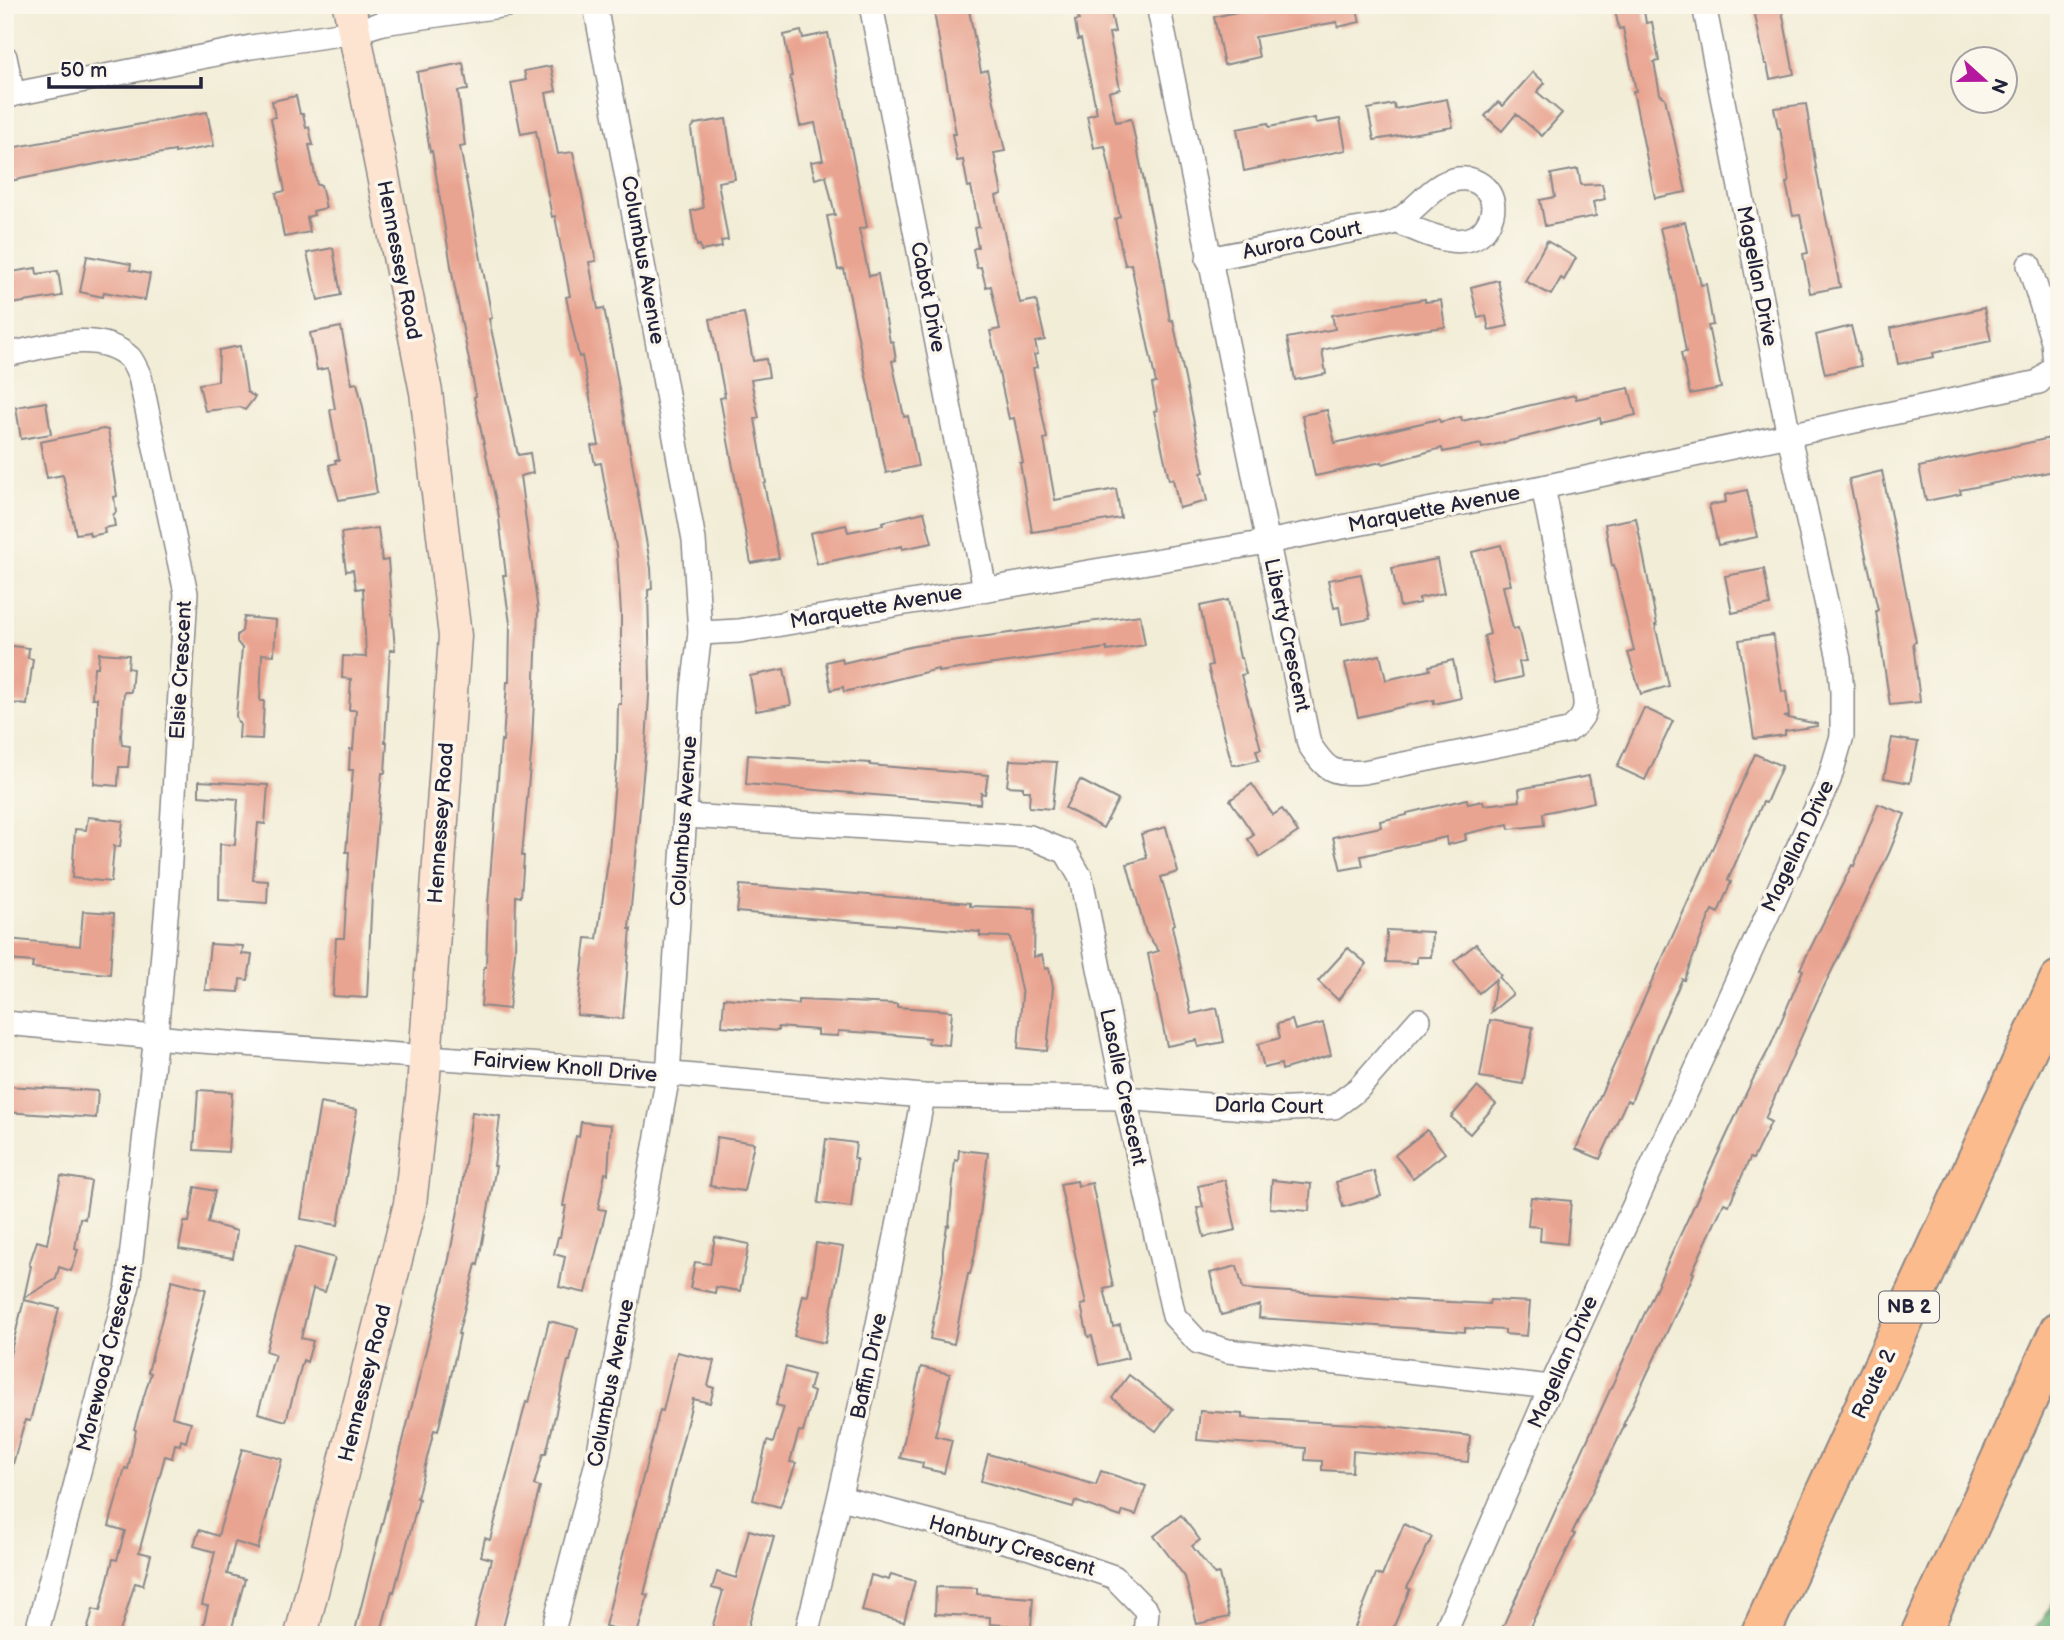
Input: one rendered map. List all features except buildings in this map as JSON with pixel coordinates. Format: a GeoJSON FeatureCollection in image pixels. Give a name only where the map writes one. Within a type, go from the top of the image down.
{"type":"FeatureCollection","features":[{"type":"Feature","properties":{"kind":"highway","name":"Route 2"},"geometry":{"type":"LineString","coordinates":[[1760,1635],[2059,980]]}},
{"type":"Feature","properties":{"kind":"highway"},"geometry":{"type":"LineString","coordinates":[[1920,1635],[2059,1331]]}},
{"type":"Feature","properties":{"kind":"street"},"geometry":{"type":"LineString","coordinates":[[5,57],[9,95],[251,47],[351,18],[383,23],[507,5]]}},
{"type":"Feature","properties":{"kind":"street","name":"Columbus Avenue"},"geometry":{"type":"LineString","coordinates":[[552,1635],[597,1462],[668,1076],[693,689],[700,633],[694,540],[594,5]]}},
{"type":"Feature","properties":{"kind":"street","name":"Cabot Drive"},"geometry":{"type":"LineString","coordinates":[[871,5],[985,589]]}},
{"type":"Feature","properties":{"kind":"street","name":"Liberty Crescent"},"geometry":{"type":"LineString","coordinates":[[1158,5],[1309,744],[1321,762],[1339,774],[1364,772],[1568,732],[1580,722],[1586,706],[1543,487]]}},
{"type":"Feature","properties":{"kind":"street","name":"Magellan Drive"},"geometry":{"type":"LineString","coordinates":[[1444,1635],[1551,1387],[1829,780],[1842,736],[1839,659],[1789,436],[1704,5]]}},
{"type":"Feature","properties":{"kind":"street","name":"Hennessey Road"},"geometry":{"type":"LineString","coordinates":[[301,1635],[410,1204],[425,1057],[455,636],[426,392],[351,18]]}},
{"type":"Feature","properties":{"kind":"street","name":"Aurora Court"},"geometry":{"type":"LineString","coordinates":[[1208,259],[1396,221]]}},
{"type":"Feature","properties":{"kind":"street","name":"Marquette Avenue"},"geometry":{"type":"LineString","coordinates":[[700,633],[739,631],[1267,542],[1543,487],[2039,382],[2055,365],[2053,342],[2029,265]]}},
{"type":"Feature","properties":{"kind":"street","name":"Elsie Crescent"},"geometry":{"type":"LineString","coordinates":[[5,355],[85,340],[116,348],[131,359],[140,377],[186,593],[168,893],[156,1035]]}},
{"type":"Feature","properties":{"kind":"street","name":"Lasalle Crescent"},"geometry":{"type":"LineString","coordinates":[[686,816],[1030,837],[1066,852],[1081,877],[1125,1098],[1174,1316],[1198,1342],[1228,1350],[1551,1387]]}},
{"type":"Feature","properties":{"kind":"street","name":"Darla Court"},"geometry":{"type":"LineString","coordinates":[[1125,1098],[1269,1110],[1334,1107],[1358,1089],[1419,1020]]}},
{"type":"Feature","properties":{"kind":"street","name":"Fairview Knoll Drive"},"geometry":{"type":"LineString","coordinates":[[5,1023],[187,1040],[668,1076],[684,1075],[923,1096],[1125,1098]]}},
{"type":"Feature","properties":{"kind":"street","name":"Morewood Crescent"},"geometry":{"type":"LineString","coordinates":[[36,1635],[128,1285],[156,1035]]}},
{"type":"Feature","properties":{"kind":"street","name":"Baffin Drive"},"geometry":{"type":"LineString","coordinates":[[806,1635],[841,1498],[896,1245],[923,1096]]}},
{"type":"Feature","properties":{"kind":"street","name":"Hanbury Crescent"},"geometry":{"type":"LineString","coordinates":[[841,1498],[1030,1548],[1114,1577],[1147,1611],[1145,1635]]}},
{"type":"Feature","properties":{"kind":"green space"},"geometry":{"type":"Polygon","coordinates":[[[2059,1595],[2059,1635],[2031,1635],[2059,1595]]]}}]}
